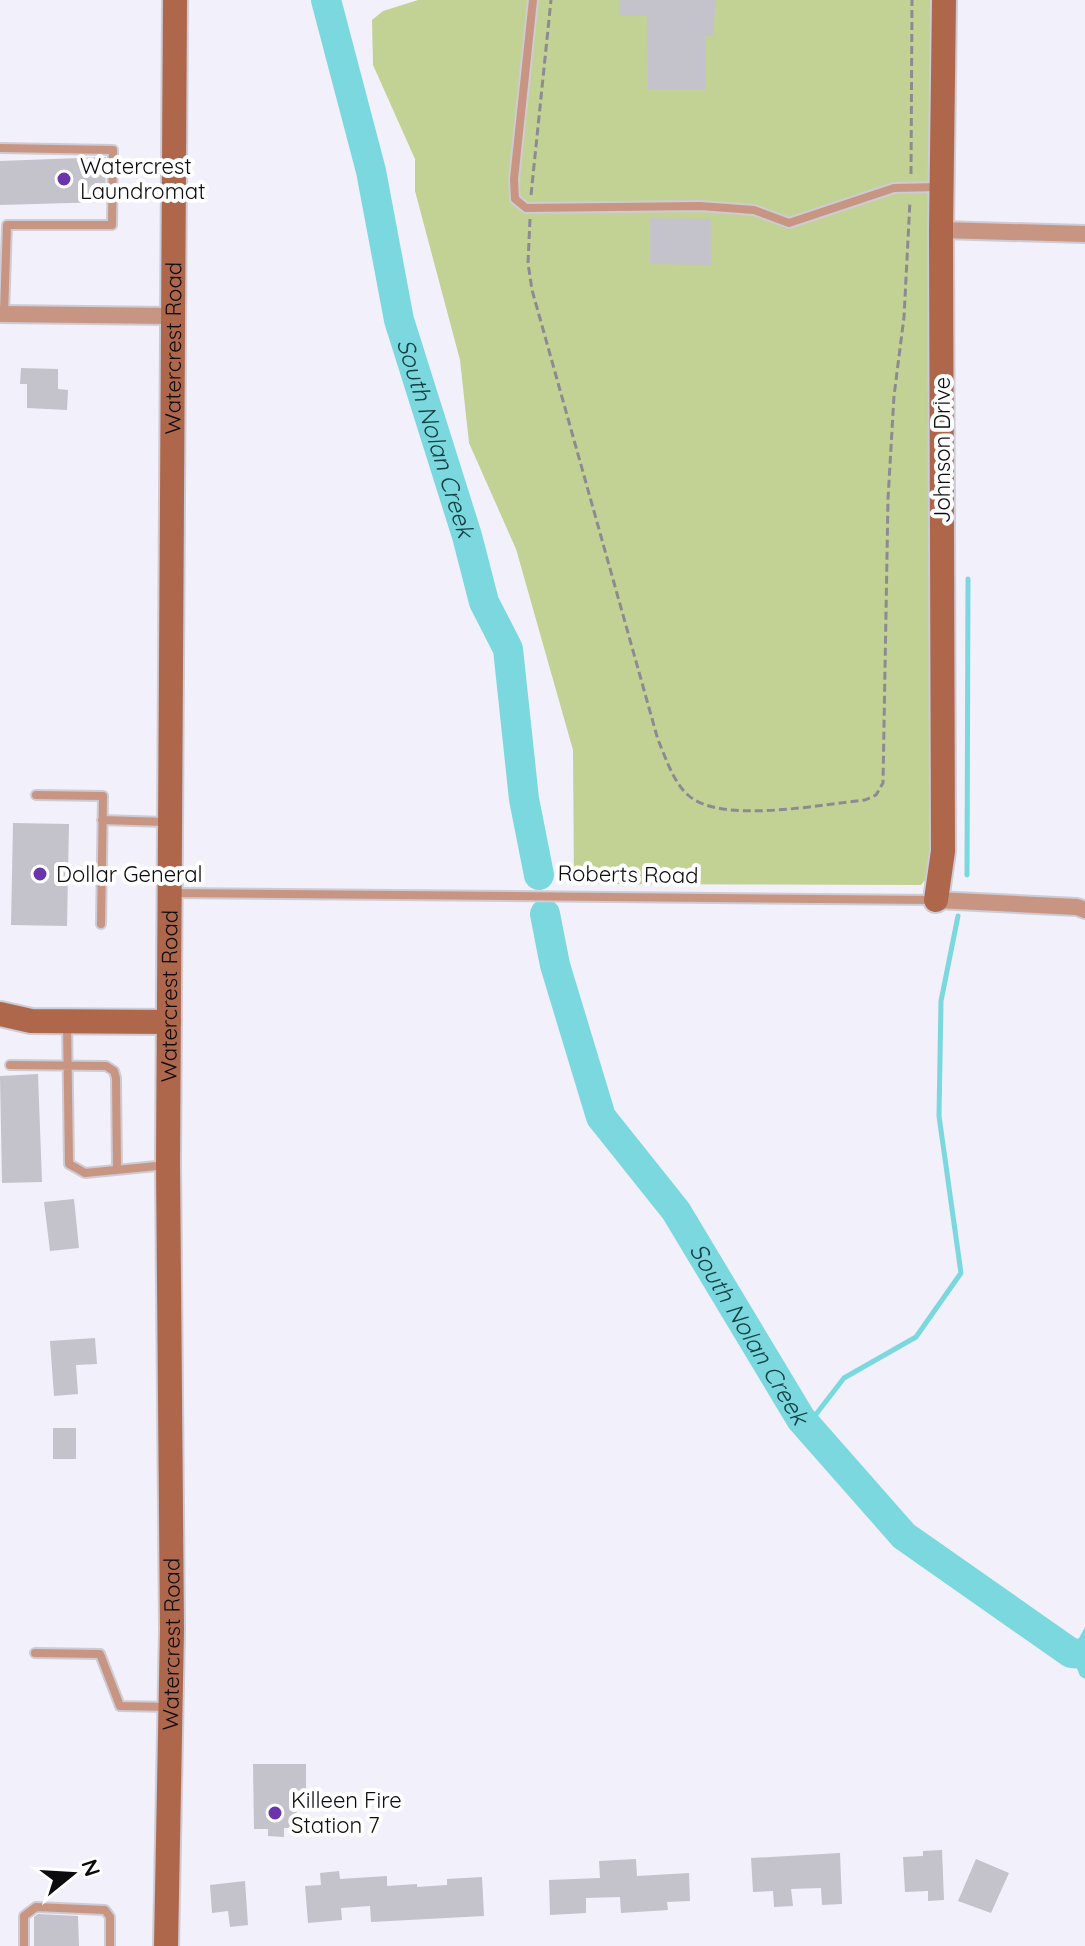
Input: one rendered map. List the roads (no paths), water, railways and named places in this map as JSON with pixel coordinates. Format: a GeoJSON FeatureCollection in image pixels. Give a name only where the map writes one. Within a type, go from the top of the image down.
{"type":"FeatureCollection","features":[{"type":"Feature","properties":{"kind":"street","name":"Watercrest Road"},"geometry":{"type":"LineString","coordinates":[[166,1946],[172,1629],[168,1164],[175,0]]}},
{"type":"Feature","properties":{"kind":"street","name":"Johnson Drive"},"geometry":{"type":"LineString","coordinates":[[936,900],[943,851],[941,187],[944,0]]}},
{"type":"Feature","properties":{"kind":"street"},"geometry":{"type":"LineString","coordinates":[[941,230],[1085,234]]}},
{"type":"Feature","properties":{"kind":"street"},"geometry":{"type":"LineString","coordinates":[[2,314],[172,316]]}},
{"type":"Feature","properties":{"kind":"street","name":"Roberts Road"},"geometry":{"type":"LineString","coordinates":[[936,900],[1077,907],[1085,910]]}},
{"type":"Feature","properties":{"kind":"street"},"geometry":{"type":"LineString","coordinates":[[0,1014],[31,1021],[169,1022]]}},
{"type":"Feature","properties":{"kind":"lane"},"geometry":{"type":"LineString","coordinates":[[533,0],[514,179],[515,199],[526,208],[700,206],[754,210],[789,223],[894,188],[941,187]]}},
{"type":"Feature","properties":{"kind":"lane"},"geometry":{"type":"LineString","coordinates":[[0,148],[113,150],[112,225],[7,225],[2,314]]}},
{"type":"Feature","properties":{"kind":"lane"},"geometry":{"type":"LineString","coordinates":[[36,795],[103,796],[101,924]]}},
{"type":"Feature","properties":{"kind":"lane"},"geometry":{"type":"LineString","coordinates":[[102,820],[171,822]]}},
{"type":"Feature","properties":{"kind":"lane","name":"Roberts Road"},"geometry":{"type":"LineString","coordinates":[[171,893],[936,900]]}},
{"type":"Feature","properties":{"kind":"lane"},"geometry":{"type":"LineString","coordinates":[[67,1022],[69,1164],[85,1173],[168,1164]]}},
{"type":"Feature","properties":{"kind":"lane"},"geometry":{"type":"LineString","coordinates":[[10,1065],[106,1066],[114,1071],[117,1170]]}},
{"type":"Feature","properties":{"kind":"lane"},"geometry":{"type":"LineString","coordinates":[[35,1653],[100,1654],[120,1706],[170,1707]]}},
{"type":"Feature","properties":{"kind":"lane"},"geometry":{"type":"LineString","coordinates":[[24,1946],[24,1916],[36,1907],[105,1910],[110,1917],[110,1946]]}},
{"type":"Feature","properties":{"kind":"water"},"geometry":{"type":"Polygon","coordinates":[[[1085,1627],[1085,1679],[1080,1676],[1071,1653],[1085,1627]]]}},
{"type":"Feature","properties":{"kind":"waterway","name":"South Nolan Creek"},"geometry":{"type":"LineString","coordinates":[[326,0],[371,171],[399,320],[467,536],[484,602],[508,649],[524,799],[539,875]]}},
{"type":"Feature","properties":{"kind":"waterway"},"geometry":{"type":"LineString","coordinates":[[967,875],[968,579]]}},
{"type":"Feature","properties":{"kind":"waterway","name":"South Nolan Creek"},"geometry":{"type":"LineString","coordinates":[[545,914],[555,965],[601,1117],[676,1211],[801,1419],[904,1536],[1071,1653],[1085,1654]]}},
{"type":"Feature","properties":{"kind":"waterway"},"geometry":{"type":"LineString","coordinates":[[807,1426],[844,1378],[916,1337],[961,1273],[939,1116],[941,1001],[958,916]]}},
{"type":"Feature","properties":{"kind":"place","name":"Watercrest Laundromat"},"geometry":{"type":"Point","coordinates":[64,179]}},
{"type":"Feature","properties":{"kind":"place","name":"Dollar General"},"geometry":{"type":"Point","coordinates":[40,874]}},
{"type":"Feature","properties":{"kind":"place","name":"Killeen Fire Station 7"},"geometry":{"type":"Point","coordinates":[275,1813]}}]}
